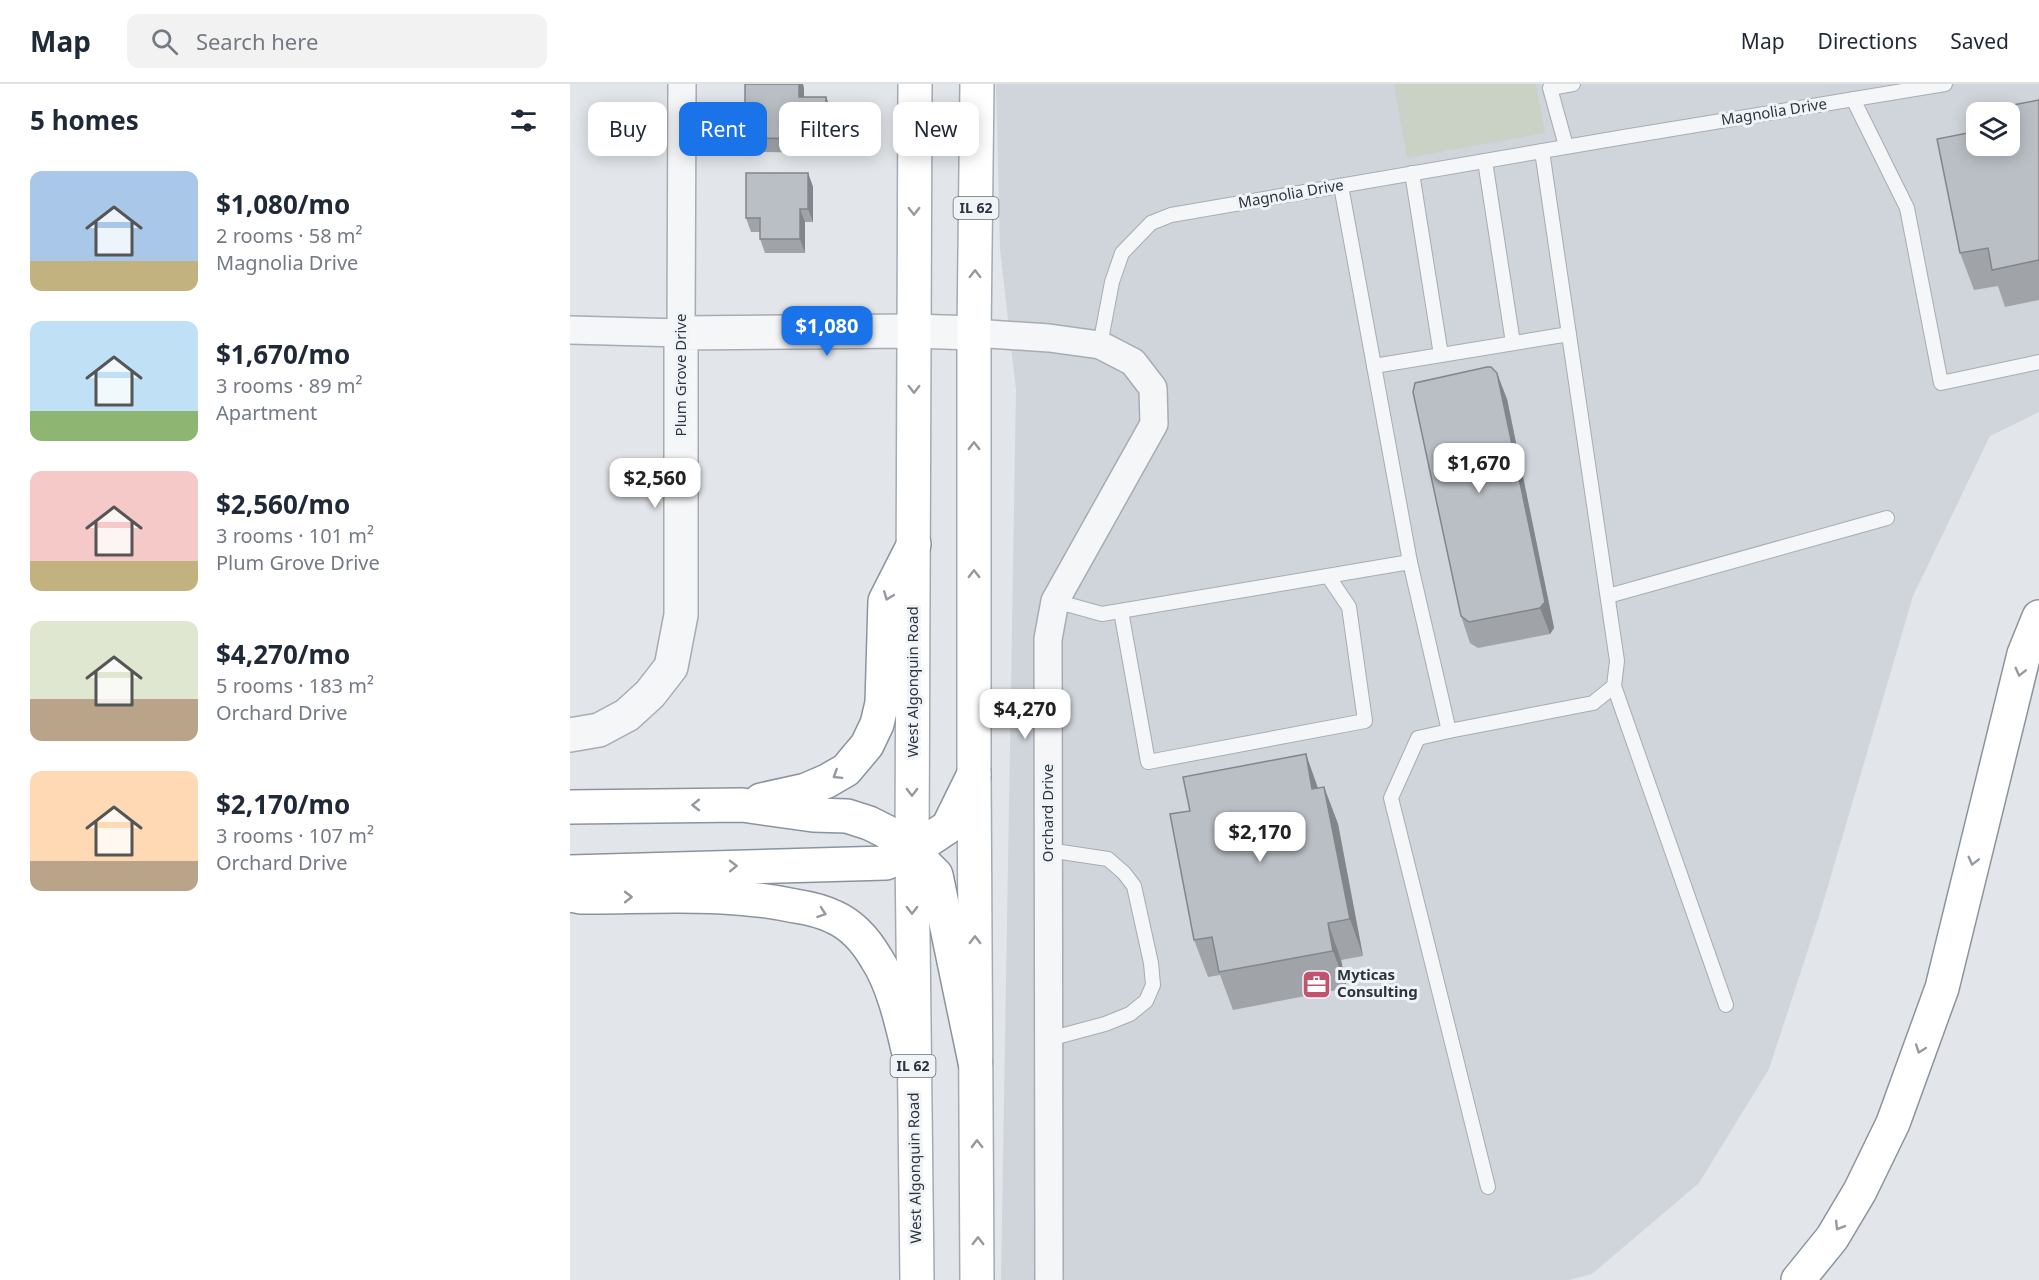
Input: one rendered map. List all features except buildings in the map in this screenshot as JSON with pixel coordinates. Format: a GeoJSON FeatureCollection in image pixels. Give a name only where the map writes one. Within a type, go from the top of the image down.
{"type":"FeatureCollection","features":[{"type":"Feature","properties":{"kind":"main road","name":"West Algonquin Road"},"geometry":{"type":"LineString","coordinates":[[915,84],[912,851],[917,1280]]}},
{"type":"Feature","properties":{"kind":"main road","name":"IL 62"},"geometry":{"type":"LineString","coordinates":[[977,84],[974,333],[977,1280]]}},
{"type":"Feature","properties":{"kind":"main road"},"geometry":{"type":"LineString","coordinates":[[742,805],[806,790],[826,781],[846,770],[867,745],[877,724],[882,703],[885,601],[914,544]]}},
{"type":"Feature","properties":{"kind":"main road"},"geometry":{"type":"LineString","coordinates":[[1798,1280],[1832,1238],[1860,1191],[1893,1123],[1942,988],[2024,654],[2039,617]]}},
{"type":"Feature","properties":{"kind":"main road"},"geometry":{"type":"LineString","coordinates":[[570,872],[886,863],[912,851],[948,827],[974,774]]}},
{"type":"Feature","properties":{"kind":"main road"},"geometry":{"type":"LineString","coordinates":[[570,807],[742,805],[813,815],[847,816],[869,822],[887,832],[912,851],[936,875],[975,1062]]}},
{"type":"Feature","properties":{"kind":"main road"},"geometry":{"type":"LineString","coordinates":[[570,896],[729,896],[770,900],[836,917],[850,927],[878,959],[891,991],[913,1070]]}},
{"type":"Feature","properties":{"kind":"street","name":"Plum Grove Drive"},"geometry":{"type":"LineString","coordinates":[[570,735],[599,730],[627,716],[650,694],[671,667],[681,615],[682,84]]}},
{"type":"Feature","properties":{"kind":"street"},"geometry":{"type":"LineString","coordinates":[[570,330],[681,333],[913,331],[974,333]]}},
{"type":"Feature","properties":{"kind":"street","name":"Orchard Drive"},"geometry":{"type":"LineString","coordinates":[[974,333],[1049,338],[1100,345],[1133,362],[1153,388],[1154,424],[1055,601],[1048,639],[1049,1280]]}},
{"type":"Feature","properties":{"kind":"lane"},"geometry":{"type":"LineString","coordinates":[[1566,146],[1550,88],[1573,84]]}},
{"type":"Feature","properties":{"kind":"lane","name":"Magnolia Drive"},"geometry":{"type":"LineString","coordinates":[[1100,345],[1112,282],[1122,253],[1151,223],[1171,215],[1566,146],[1945,84]]}},
{"type":"Feature","properties":{"kind":"lane"},"geometry":{"type":"LineString","coordinates":[[1853,99],[1906,208],[1941,383],[2039,362]]}},
{"type":"Feature","properties":{"kind":"lane"},"geometry":{"type":"LineString","coordinates":[[1542,151],[1617,662],[1614,686],[1726,1005]]}},
{"type":"Feature","properties":{"kind":"lane"},"geometry":{"type":"LineString","coordinates":[[1485,160],[1513,343]]}},
{"type":"Feature","properties":{"kind":"lane"},"geometry":{"type":"LineString","coordinates":[[1412,173],[1441,355]]}},
{"type":"Feature","properties":{"kind":"lane"},"geometry":{"type":"LineString","coordinates":[[1341,186],[1410,562],[1449,731]]}},
{"type":"Feature","properties":{"kind":"lane"},"geometry":{"type":"LineString","coordinates":[[1374,366],[1569,333]]}},
{"type":"Feature","properties":{"kind":"lane"},"geometry":{"type":"LineString","coordinates":[[1608,596],[1887,518]]}},
{"type":"Feature","properties":{"kind":"lane"},"geometry":{"type":"LineString","coordinates":[[1055,601],[1102,614],[1410,562]]}},
{"type":"Feature","properties":{"kind":"lane"},"geometry":{"type":"LineString","coordinates":[[1121,611],[1148,762],[1365,721],[1349,607],[1328,576]]}},
{"type":"Feature","properties":{"kind":"lane"},"geometry":{"type":"LineString","coordinates":[[1488,1187],[1391,798],[1418,738],[1593,703],[1614,686]]}},
{"type":"Feature","properties":{"kind":"lane"},"geometry":{"type":"LineString","coordinates":[[1048,850],[1107,859],[1124,873],[1134,886],[1151,963],[1153,985],[1146,1001],[1130,1014],[1105,1024],[1049,1039]]}},
{"type":"Feature","properties":{"kind":"shaded area"},"geometry":{"type":"Polygon","coordinates":[[[996,84],[2039,84],[2039,412],[1990,436],[1913,596],[1820,913],[1769,1069],[1699,1183],[1592,1274],[1569,1280],[1001,1280],[1016,390],[1000,249],[996,84]]]}},
{"type":"Feature","properties":{"kind":"green space"},"geometry":{"type":"Polygon","coordinates":[[[1536,84],[1545,133],[1407,158],[1394,85],[1536,84]]]}},
{"type":"Feature","properties":{"kind":"place","name":"Myticas Consulting"},"geometry":{"type":"Point","coordinates":[1316,984]}}]}
